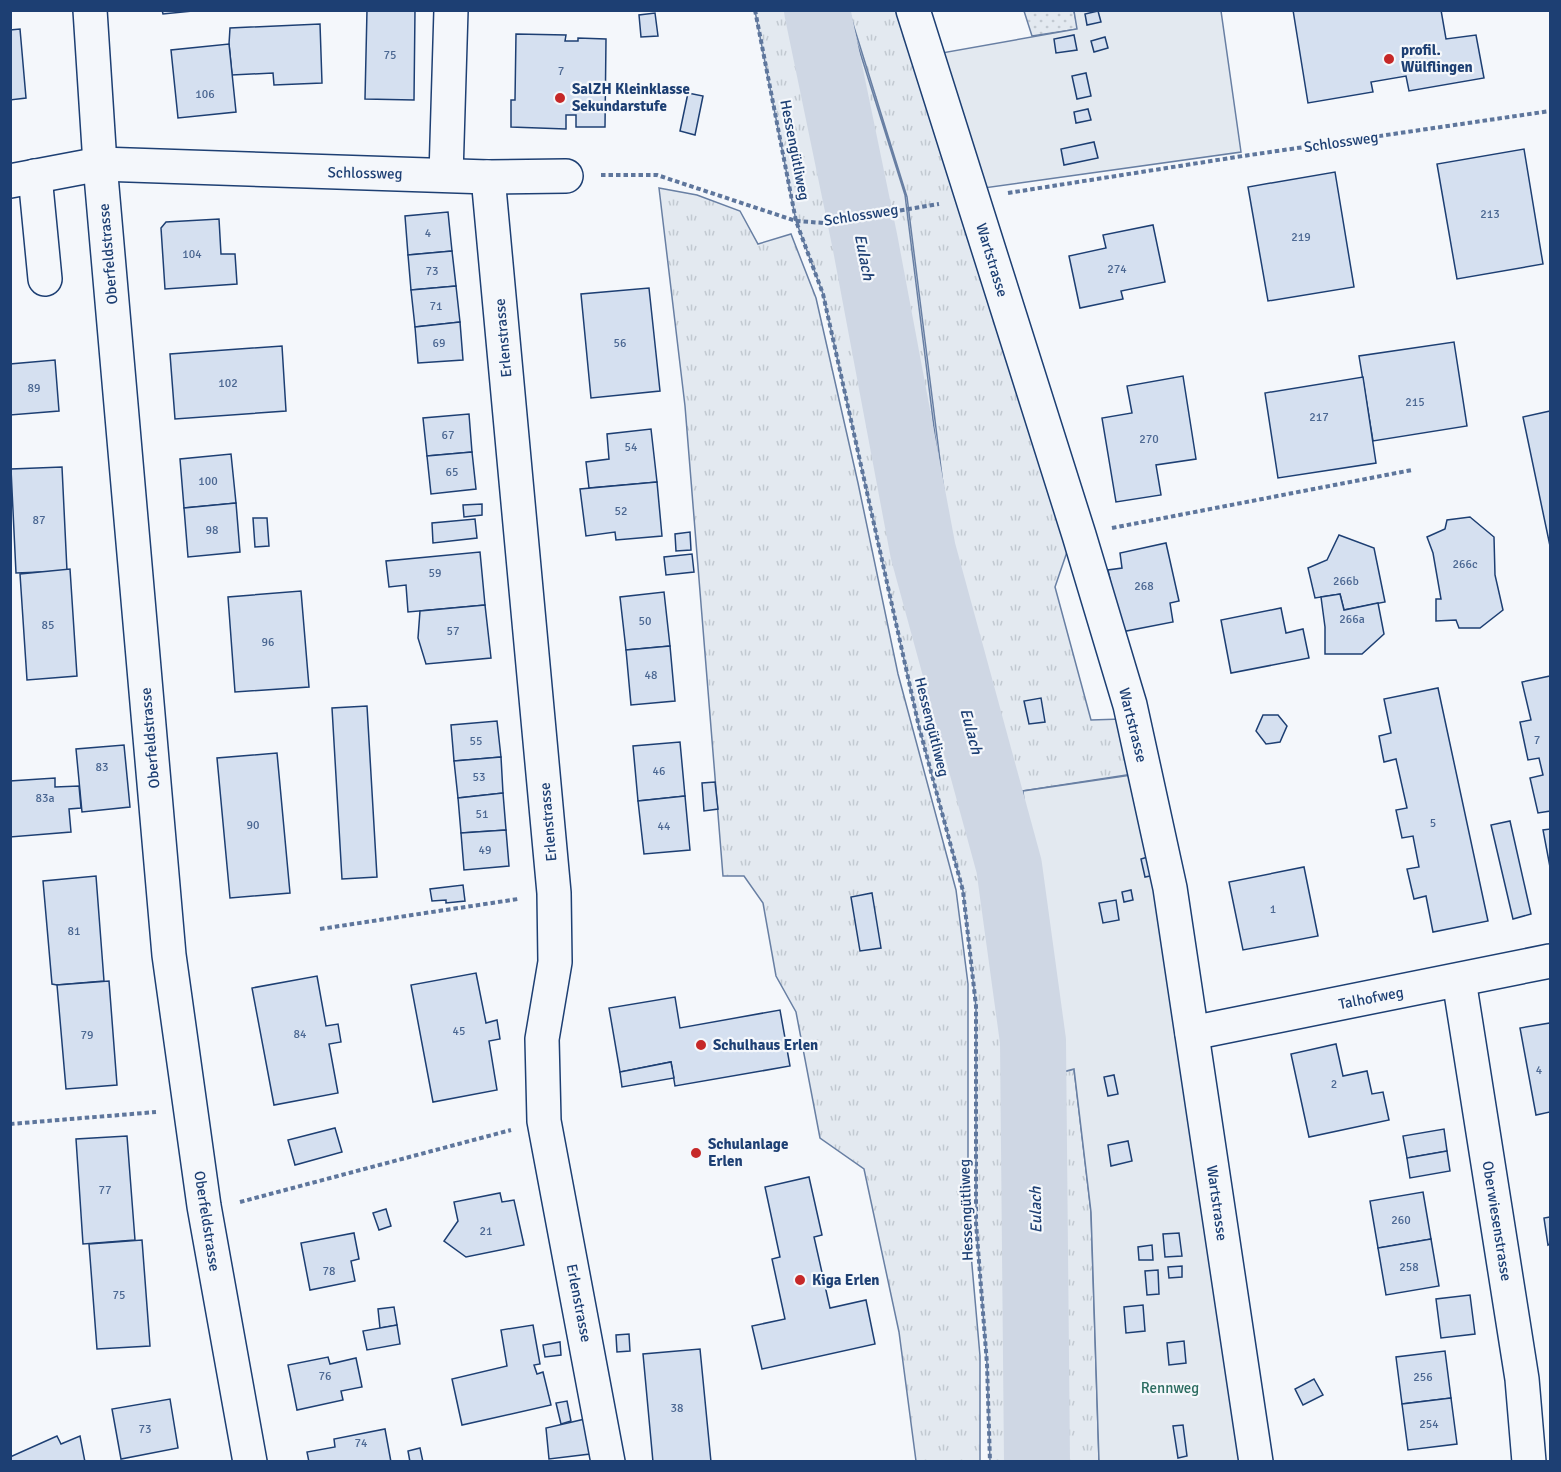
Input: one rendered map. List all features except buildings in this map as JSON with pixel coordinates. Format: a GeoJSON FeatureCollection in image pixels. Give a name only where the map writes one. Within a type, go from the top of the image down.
{"type":"FeatureCollection","features":[{"type":"Feature","properties":{"kind":"street","name":"Oberfeldstrasse"},"geometry":{"type":"LineString","coordinates":[[90,10],[100,164],[169,955],[204,1206],[250,1461]]}},
{"type":"Feature","properties":{"kind":"street"},"geometry":{"type":"LineString","coordinates":[[446,175],[451,10]]}},
{"type":"Feature","properties":{"kind":"street","name":"Wartstrasse"},"geometry":{"type":"LineString","coordinates":[[913,10],[1079,535],[1130,705],[1170,888],[1256,1461]]}},
{"type":"Feature","properties":{"kind":"street","name":"Schlossweg"},"geometry":{"type":"LineString","coordinates":[[23,178],[100,164],[488,177],[566,176]]}},
{"type":"Feature","properties":{"kind":"street","name":"Erlenstrasse"},"geometry":{"type":"LineString","coordinates":[[488,177],[554,893],[555,962],[542,1039],[544,1121],[608,1461]]}},
{"type":"Feature","properties":{"kind":"street"},"geometry":{"type":"LineString","coordinates":[[23,178],[45,279]]}},
{"type":"Feature","properties":{"kind":"street","name":"Talhofweg"},"geometry":{"type":"LineString","coordinates":[[1192,1034],[1551,961]]}},
{"type":"Feature","properties":{"kind":"street","name":"Oberwiesenstrasse"},"geometry":{"type":"LineString","coordinates":[[1459,981],[1522,1379],[1529,1461]]}},
{"type":"Feature","properties":{"kind":"path","name":"Hessengütliweg"},"geometry":{"type":"LineString","coordinates":[[755,10],[796,221],[823,294],[919,728],[963,891],[976,1006],[976,1223],[987,1364],[990,1461]]}},
{"type":"Feature","properties":{"kind":"path","name":"Schlossweg"},"geometry":{"type":"LineString","coordinates":[[566,176],[657,174],[796,221],[824,223],[1243,156],[1551,111]]}},
{"type":"Feature","properties":{"kind":"path"},"geometry":{"type":"LineString","coordinates":[[1079,535],[1412,470]]}},
{"type":"Feature","properties":{"kind":"path"},"geometry":{"type":"LineString","coordinates":[[320,930],[554,893]]}},
{"type":"Feature","properties":{"kind":"path"},"geometry":{"type":"LineString","coordinates":[[10,1124],[163,1112]]}},
{"type":"Feature","properties":{"kind":"path"},"geometry":{"type":"LineString","coordinates":[[231,1204],[544,1121]]}},
{"type":"Feature","properties":{"kind":"green space"},"geometry":{"type":"Polygon","coordinates":[[[755,11],[847,11],[905,195],[952,572],[974,632],[954,572],[907,197],[849,11],[902,11],[1070,543],[1055,587],[1091,720],[1121,719],[1133,774],[1023,791],[1051,1075],[1074,1069],[1091,1212],[1099,1461],[990,1461],[987,1364],[976,1223],[976,1007],[963,891],[919,727],[823,294],[796,221],[755,11]]]}},
{"type":"Feature","properties":{"kind":"green space"},"geometry":{"type":"Polygon","coordinates":[[[1024,11],[1074,11],[1078,29],[1032,36],[1024,11]]]}},
{"type":"Feature","properties":{"kind":"green space"},"geometry":{"type":"Polygon","coordinates":[[[1074,11],[1221,11],[1241,152],[984,188],[936,54],[1077,29],[1074,11]]]}},
{"type":"Feature","properties":{"kind":"green space"},"geometry":{"type":"Polygon","coordinates":[[[659,188],[697,195],[740,211],[758,244],[791,234],[816,298],[898,674],[956,890],[968,984],[968,1220],[980,1356],[980,1461],[916,1461],[899,1332],[864,1169],[820,1138],[796,1012],[776,976],[763,903],[744,876],[723,876],[685,406],[659,188]]]}},
{"type":"Feature","properties":{"kind":"green space","name":"Rennweg"},"geometry":{"type":"Polygon","coordinates":[[[1145,773],[1256,1461],[1099,1461],[1091,1212],[1074,1069],[1051,1075],[1023,791],[1145,773]]]}},
{"type":"Feature","properties":{"kind":"waterway","name":"Eulach"},"geometry":{"type":"LineString","coordinates":[[817,10],[865,242],[923,551],[1009,866],[1033,1041],[1037,1462]]}},
{"type":"Feature","properties":{"kind":"place","name":"profil. Wülflingen"},"geometry":{"type":"Point","coordinates":[1389,59]}},
{"type":"Feature","properties":{"kind":"place","name":"SalZH Kleinklasse Sekundarstufe"},"geometry":{"type":"Point","coordinates":[560,98]}},
{"type":"Feature","properties":{"kind":"place","name":"Schulhaus Erlen"},"geometry":{"type":"Point","coordinates":[701,1045]}},
{"type":"Feature","properties":{"kind":"place","name":"Schulanlage Erlen"},"geometry":{"type":"Point","coordinates":[696,1153]}},
{"type":"Feature","properties":{"kind":"place","name":"Kiga Erlen"},"geometry":{"type":"Point","coordinates":[800,1280]}}]}
